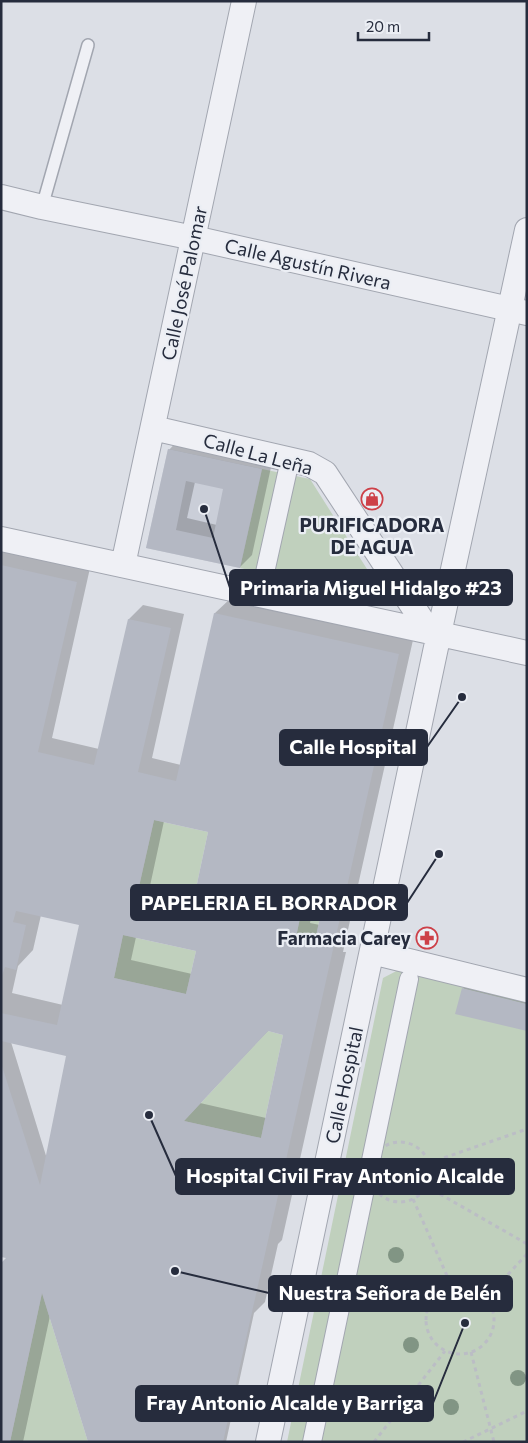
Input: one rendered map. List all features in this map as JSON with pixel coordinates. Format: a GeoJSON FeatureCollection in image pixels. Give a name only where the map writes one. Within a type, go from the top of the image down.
{"type":"FeatureCollection","features":[{"type":"Feature","properties":{"kind":"street","name":"Calle José Palomar"},"geometry":{"type":"LineString","coordinates":[[123,566],[244,1]]}},
{"type":"Feature","properties":{"kind":"street","name":"Calle Agustín Rivera"},"geometry":{"type":"LineString","coordinates":[[1,197],[194,238],[518,311]]}},
{"type":"Feature","properties":{"kind":"street","name":"Calle Hospital"},"geometry":{"type":"LineString","coordinates":[[268,1442],[372,952],[434,632],[518,311],[527,230]]}},
{"type":"Feature","properties":{"kind":"street","name":"Calle La Leña"},"geometry":{"type":"LineString","coordinates":[[153,428],[309,464],[325,473],[434,632]]}},
{"type":"Feature","properties":{"kind":"street"},"geometry":{"type":"LineString","coordinates":[[260,595],[290,460]]}},
{"type":"Feature","properties":{"kind":"street"},"geometry":{"type":"LineString","coordinates":[[1,539],[527,653]]}},
{"type":"Feature","properties":{"kind":"street"},"geometry":{"type":"LineString","coordinates":[[372,952],[527,990]]}},
{"type":"Feature","properties":{"kind":"street"},"geometry":{"type":"LineString","coordinates":[[312,1442],[409,979]]}},
{"type":"Feature","properties":{"kind":"lane"},"geometry":{"type":"LineString","coordinates":[[42,207],[88,45]]}},
{"type":"Feature","properties":{"kind":"path"},"geometry":{"type":"LineString","coordinates":[[429,1164],[527,1129]]}},
{"type":"Feature","properties":{"kind":"path"},"geometry":{"type":"LineString","coordinates":[[408,1143],[417,1147],[424,1154],[429,1164],[430,1174],[426,1186],[423,1192],[413,1199],[396,1202],[387,1200],[373,1186],[370,1177],[373,1158],[379,1150],[388,1144],[408,1143]]}},
{"type":"Feature","properties":{"kind":"path"},"geometry":{"type":"LineString","coordinates":[[426,1186],[527,1244]]}},
{"type":"Feature","properties":{"kind":"path"},"geometry":{"type":"LineString","coordinates":[[413,1199],[452,1288]]}},
{"type":"Feature","properties":{"kind":"path"},"geometry":{"type":"LineString","coordinates":[[486,1298],[527,1254]]}},
{"type":"Feature","properties":{"kind":"path"},"geometry":{"type":"LineString","coordinates":[[462,1286],[470,1288],[486,1298],[494,1315],[492,1333],[487,1342],[480,1348],[463,1354],[445,1351],[436,1344],[430,1336],[427,1327],[428,1312],[435,1298],[443,1291],[462,1286]]}},
{"type":"Feature","properties":{"kind":"path"},"geometry":{"type":"LineString","coordinates":[[343,1294],[428,1312]]}},
{"type":"Feature","properties":{"kind":"path"},"geometry":{"type":"LineString","coordinates":[[374,1442],[445,1351]]}},
{"type":"Feature","properties":{"kind":"path"},"geometry":{"type":"LineString","coordinates":[[471,1352],[494,1442]]}},
{"type":"Feature","properties":{"kind":"path"},"geometry":{"type":"LineString","coordinates":[[463,1442],[527,1411]]}},
{"type":"Feature","properties":{"kind":"shaded area"},"geometry":{"type":"Polygon","coordinates":[[[168,449],[262,469],[240,568],[146,548],[168,449]]]}},
{"type":"Feature","properties":{"kind":"green space"},"geometry":{"type":"Polygon","coordinates":[[[262,469],[310,479],[386,599],[240,568],[262,469]]]}},
{"type":"Feature","properties":{"kind":"green space"},"geometry":{"type":"Polygon","coordinates":[[[154,820],[208,832],[191,912],[136,900],[154,820]]]}},
{"type":"Feature","properties":{"kind":"green space"},"geometry":{"type":"Polygon","coordinates":[[[307,885],[326,889],[315,941],[296,937],[307,885]]]}},
{"type":"Feature","properties":{"kind":"green space"},"geometry":{"type":"Polygon","coordinates":[[[123,935],[196,951],[186,994],[114,978],[123,935]]]}},
{"type":"Feature","properties":{"kind":"green space"},"geometry":{"type":"Polygon","coordinates":[[[406,966],[527,995],[527,1442],[287,1442],[383,978],[406,966]]]}},
{"type":"Feature","properties":{"kind":"green space"},"geometry":{"type":"Polygon","coordinates":[[[268,1031],[283,1035],[261,1138],[184,1121],[268,1031]]]}},
{"type":"Feature","properties":{"kind":"green space"},"geometry":{"type":"Polygon","coordinates":[[[42,1293],[88,1442],[10,1442],[42,1293]]]}},
{"type":"Feature","properties":{"kind":"building"},"geometry":{"type":"Polygon","coordinates":[[[168,449],[262,469],[240,568],[146,548],[168,449]],[[186,481],[176,530],[213,538],[223,489],[186,481]]]}},
{"type":"Feature","properties":{"kind":"building"},"geometry":{"type":"Polygon","coordinates":[[[1,565],[77,582],[38,752],[94,765],[128,619],[171,628],[138,772],[176,781],[214,613],[399,654],[223,1442],[88,1442],[42,1293],[10,1442],[1,1442],[1,1263],[6,1258],[1,1257],[1,1063],[40,1185],[66,1056],[1,1041],[1,1013],[57,1025],[79,925],[16,911],[13,922],[26,925],[16,970],[5,967],[1,978],[1,565]],[[154,820],[136,900],[191,912],[208,832],[154,820]],[[307,885],[296,937],[315,941],[326,889],[307,885]],[[123,935],[114,978],[186,994],[196,951],[123,935]],[[268,1031],[184,1121],[261,1138],[283,1035],[268,1031]]]}},
{"type":"Feature","properties":{"kind":"building"},"geometry":{"type":"Polygon","coordinates":[[[462,988],[527,1004],[527,1031],[455,1014],[462,988]]]}},
{"type":"Feature","properties":{"kind":"place","name":"PURIFICADORA DE AGUA"},"geometry":{"type":"Point","coordinates":[372,499]}},
{"type":"Feature","properties":{"kind":"place","name":"Primaria Miguel Hidalgo #23"},"geometry":{"type":"Point","coordinates":[204,509]}},
{"type":"Feature","properties":{"kind":"place","name":"Calle Hospital"},"geometry":{"type":"Point","coordinates":[462,697]}},
{"type":"Feature","properties":{"kind":"place","name":"PAPELERIA EL BORRADOR"},"geometry":{"type":"Point","coordinates":[439,854]}},
{"type":"Feature","properties":{"kind":"place","name":"Farmacia Carey"},"geometry":{"type":"Point","coordinates":[427,938]}},
{"type":"Feature","properties":{"kind":"place","name":"Hospital Civil Fray Antonio Alcalde"},"geometry":{"type":"Point","coordinates":[149,1115]}},
{"type":"Feature","properties":{"kind":"place","name":"Nuestra Señora de Belén"},"geometry":{"type":"Point","coordinates":[175,1271]}},
{"type":"Feature","properties":{"kind":"place","name":"Fray Antonio Alcalde y Barriga"},"geometry":{"type":"Point","coordinates":[465,1323]}}]}
